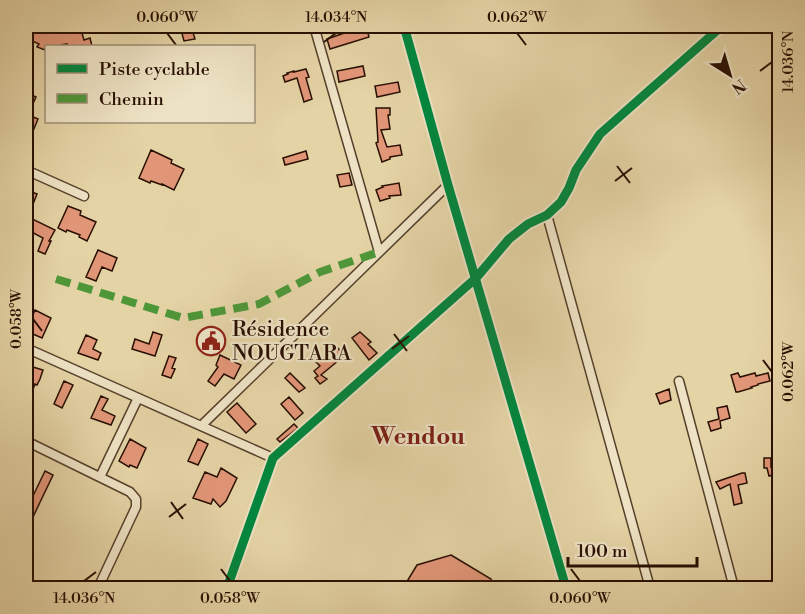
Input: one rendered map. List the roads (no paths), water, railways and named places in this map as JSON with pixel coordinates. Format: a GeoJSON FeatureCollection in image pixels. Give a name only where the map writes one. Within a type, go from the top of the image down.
{"type":"FeatureCollection","features":[{"type":"Feature","properties":{"kind":"street"},"geometry":{"type":"LineString","coordinates":[[314,26],[379,252]]}},
{"type":"Feature","properties":{"kind":"street"},"geometry":{"type":"LineString","coordinates":[[404,26],[566,588]]}},
{"type":"Feature","properties":{"kind":"street"},"geometry":{"type":"LineString","coordinates":[[227,588],[273,458],[476,278],[509,239],[528,224],[547,215],[561,202],[576,170],[600,134],[716,28]]}},
{"type":"Feature","properties":{"kind":"street"},"geometry":{"type":"LineString","coordinates":[[26,170],[84,196]]}},
{"type":"Feature","properties":{"kind":"street"},"geometry":{"type":"LineString","coordinates":[[201,426],[448,185]]}},
{"type":"Feature","properties":{"kind":"street"},"geometry":{"type":"LineString","coordinates":[[547,215],[651,588]]}},
{"type":"Feature","properties":{"kind":"street"},"geometry":{"type":"LineString","coordinates":[[26,348],[273,458]]}},
{"type":"Feature","properties":{"kind":"street"},"geometry":{"type":"LineString","coordinates":[[679,381],[734,588]]}},
{"type":"Feature","properties":{"kind":"street"},"geometry":{"type":"LineString","coordinates":[[100,477],[138,398]]}},
{"type":"Feature","properties":{"kind":"street"},"geometry":{"type":"LineString","coordinates":[[26,441],[130,492],[135,499],[136,507],[98,588]]}},
{"type":"Feature","properties":{"kind":"place","name":"Résidence NOUGTARA"},"geometry":{"type":"Point","coordinates":[211,341]}},
{"type":"Feature","properties":{"kind":"district","name":"Wendou"},"geometry":{"type":"Point","coordinates":[418,436]}}]}
